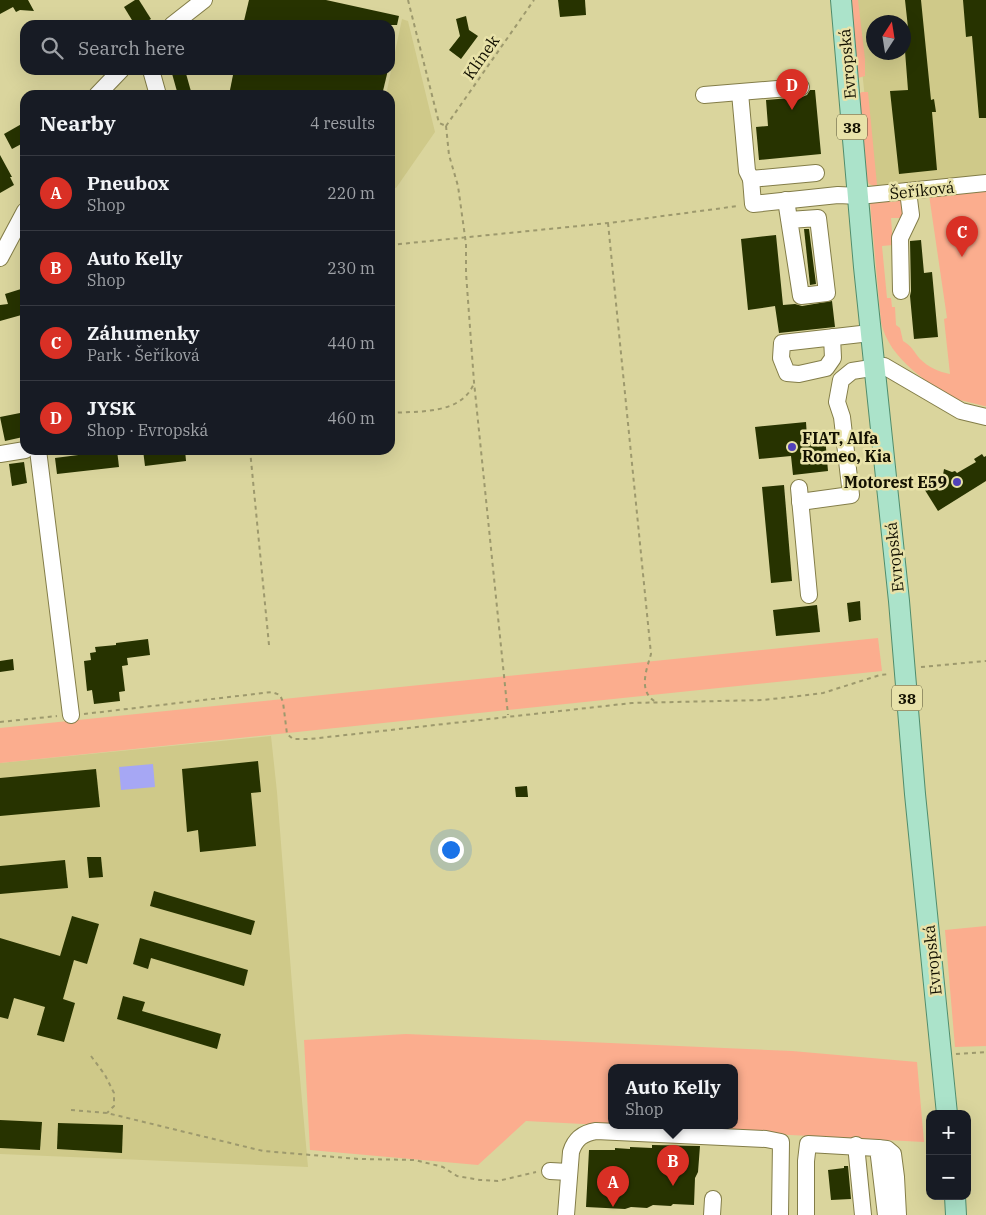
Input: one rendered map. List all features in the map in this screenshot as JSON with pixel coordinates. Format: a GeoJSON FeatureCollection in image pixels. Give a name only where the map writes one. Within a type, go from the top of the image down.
{"type":"FeatureCollection","features":[{"type":"Feature","properties":{"kind":"main road","name":"Evropská"},"geometry":{"type":"LineString","coordinates":[[841,0],[870,333],[947,1110]]}},
{"type":"Feature","properties":{"kind":"main road"},"geometry":{"type":"LineString","coordinates":[[955,1200],[956,1215]]}},
{"type":"Feature","properties":{"kind":"street"},"geometry":{"type":"LineString","coordinates":[[178,20],[204,0]]}},
{"type":"Feature","properties":{"kind":"street"},"geometry":{"type":"LineString","coordinates":[[102,90],[116,75]]}},
{"type":"Feature","properties":{"kind":"street"},"geometry":{"type":"LineString","coordinates":[[152,75],[156,90]]}},
{"type":"Feature","properties":{"kind":"street"},"geometry":{"type":"LineString","coordinates":[[704,95],[801,88]]}},
{"type":"Feature","properties":{"kind":"street"},"geometry":{"type":"LineString","coordinates":[[740,92],[747,171],[751,179],[753,204]]}},
{"type":"Feature","properties":{"kind":"street"},"geometry":{"type":"LineString","coordinates":[[751,179],[816,172]]}},
{"type":"Feature","properties":{"kind":"street","name":"Šeříková"},"geometry":{"type":"LineString","coordinates":[[753,204],[838,195],[859,196],[986,183]]}},
{"type":"Feature","properties":{"kind":"street"},"geometry":{"type":"LineString","coordinates":[[901,292],[900,238],[911,215],[908,191]]}},
{"type":"Feature","properties":{"kind":"street"},"geometry":{"type":"LineString","coordinates":[[786,200],[789,220],[801,296],[827,293],[818,218],[789,220]]}},
{"type":"Feature","properties":{"kind":"street"},"geometry":{"type":"LineString","coordinates":[[0,258],[20,220]]}},
{"type":"Feature","properties":{"kind":"street"},"geometry":{"type":"LineString","coordinates":[[832,337],[870,333]]}},
{"type":"Feature","properties":{"kind":"street"},"geometry":{"type":"LineString","coordinates":[[809,595],[800,495],[851,495],[842,417],[837,402],[841,380],[852,371],[884,366],[961,411],[986,417]]}},
{"type":"Feature","properties":{"kind":"street"},"geometry":{"type":"LineString","coordinates":[[0,454],[20,451]]}},
{"type":"Feature","properties":{"kind":"street"},"geometry":{"type":"LineString","coordinates":[[39,455],[71,715]]}},
{"type":"Feature","properties":{"kind":"street"},"geometry":{"type":"LineString","coordinates":[[566,1215],[570,1152],[573,1144],[586,1132],[596,1131],[766,1139],[781,1142],[868,1146],[887,1149],[893,1154],[898,1215]]}},
{"type":"Feature","properties":{"kind":"street"},"geometry":{"type":"LineString","coordinates":[[780,1215],[781,1142]]}},
{"type":"Feature","properties":{"kind":"street"},"geometry":{"type":"LineString","coordinates":[[806,1215],[806,1161],[808,1144]]}},
{"type":"Feature","properties":{"kind":"street"},"geometry":{"type":"LineString","coordinates":[[863,1215],[868,1146]]}},
{"type":"Feature","properties":{"kind":"street"},"geometry":{"type":"LineString","coordinates":[[868,1146],[874,1215]]}},
{"type":"Feature","properties":{"kind":"street"},"geometry":{"type":"LineString","coordinates":[[868,1146],[886,1215]]}},
{"type":"Feature","properties":{"kind":"street"},"geometry":{"type":"LineString","coordinates":[[550,1171],[568,1172]]}},
{"type":"Feature","properties":{"kind":"path"},"geometry":{"type":"LineString","coordinates":[[408,0],[439,123],[446,126],[449,155],[458,186],[465,237],[474,382],[508,716]]}},
{"type":"Feature","properties":{"kind":"path","name":"Klínek"},"geometry":{"type":"LineString","coordinates":[[446,126],[534,0]]}},
{"type":"Feature","properties":{"kind":"path"},"geometry":{"type":"LineString","coordinates":[[395,244],[608,223],[753,204]]}},
{"type":"Feature","properties":{"kind":"path"},"geometry":{"type":"LineString","coordinates":[[608,223],[651,654],[646,672],[646,693],[657,703]]}},
{"type":"Feature","properties":{"kind":"path"},"geometry":{"type":"LineString","coordinates":[[395,413],[442,409],[463,400],[474,382]]}},
{"type":"Feature","properties":{"kind":"path"},"geometry":{"type":"LineString","coordinates":[[250,455],[269,645]]}},
{"type":"Feature","properties":{"kind":"path"},"geometry":{"type":"LineString","coordinates":[[0,722],[272,692],[280,694],[283,702],[287,734],[293,739],[310,739],[632,703],[762,700],[799,696],[823,692],[904,669],[986,661]]}},
{"type":"Feature","properties":{"kind":"path"},"geometry":{"type":"LineString","coordinates":[[942,1055],[986,1052]]}},
{"type":"Feature","properties":{"kind":"path"},"geometry":{"type":"LineString","coordinates":[[91,1056],[105,1075],[114,1093],[114,1106],[107,1113]]}},
{"type":"Feature","properties":{"kind":"path"},"geometry":{"type":"LineString","coordinates":[[71,1110],[107,1113],[263,1151],[359,1159],[415,1160],[443,1167],[457,1176],[480,1180],[498,1181],[534,1172],[550,1171]]}},
{"type":"Feature","properties":{"kind":"shaded area"},"geometry":{"type":"Polygon","coordinates":[[[848,0],[858,0],[865,59],[865,76],[858,78],[848,0]]]}},
{"type":"Feature","properties":{"kind":"shaded area"},"geometry":{"type":"Polygon","coordinates":[[[855,0],[986,0],[986,178],[874,189],[855,0]]]}},
{"type":"Feature","properties":{"kind":"shaded area"},"geometry":{"type":"Polygon","coordinates":[[[402,19],[408,21],[435,132],[396,188],[395,90],[387,90],[390,75],[395,75],[395,52],[402,19]]]}},
{"type":"Feature","properties":{"kind":"shaded area"},"geometry":{"type":"Polygon","coordinates":[[[868,92],[877,185],[874,186],[869,184],[867,180],[858,94],[868,92]]]}},
{"type":"Feature","properties":{"kind":"shaded area"},"geometry":{"type":"Polygon","coordinates":[[[986,190],[986,406],[984,406],[960,400],[959,403],[923,379],[901,359],[885,336],[881,322],[870,202],[902,197],[905,214],[901,218],[891,218],[893,245],[882,246],[887,298],[891,298],[892,307],[895,307],[896,325],[900,328],[903,341],[927,364],[950,374],[944,319],[947,318],[929,195],[986,190]]]}},
{"type":"Feature","properties":{"kind":"shaded area"},"geometry":{"type":"Polygon","coordinates":[[[878,638],[882,671],[0,763],[0,728],[878,638]]]}},
{"type":"Feature","properties":{"kind":"shaded area"},"geometry":{"type":"Polygon","coordinates":[[[271,736],[308,1167],[0,1154],[0,763],[271,736]]]}},
{"type":"Feature","properties":{"kind":"shaded area"},"geometry":{"type":"Polygon","coordinates":[[[986,926],[986,1046],[955,1047],[945,930],[986,926]]]}},
{"type":"Feature","properties":{"kind":"shaded area"},"geometry":{"type":"Polygon","coordinates":[[[406,1034],[792,1051],[917,1062],[924,1142],[678,1129],[738,1129],[738,1064],[608,1064],[608,1125],[526,1121],[478,1165],[310,1150],[304,1040],[406,1034]]]}},
{"type":"Feature","properties":{"kind":"water"},"geometry":{"type":"Polygon","coordinates":[[[153,764],[155,787],[121,790],[119,767],[153,764]]]}},
{"type":"Feature","properties":{"kind":"building"},"geometry":{"type":"Polygon","coordinates":[[[0,0],[28,0],[34,11],[20,10],[16,12],[13,7],[0,14],[0,0]]]}},
{"type":"Feature","properties":{"kind":"building"},"geometry":{"type":"Polygon","coordinates":[[[135,0],[139,0],[151,19],[132,20],[124,7],[135,0]]]}},
{"type":"Feature","properties":{"kind":"building"},"geometry":{"type":"Polygon","coordinates":[[[249,0],[326,0],[399,16],[397,25],[395,25],[395,20],[244,20],[249,0]]]}},
{"type":"Feature","properties":{"kind":"building"},"geometry":{"type":"Polygon","coordinates":[[[558,0],[585,0],[586,15],[560,17],[558,0]]]}},
{"type":"Feature","properties":{"kind":"building"},"geometry":{"type":"Polygon","coordinates":[[[905,0],[921,0],[931,100],[934,99],[936,112],[932,112],[937,170],[899,174],[890,91],[908,90],[906,60],[911,60],[911,15],[907,15],[905,0]]]}},
{"type":"Feature","properties":{"kind":"building"},"geometry":{"type":"Polygon","coordinates":[[[963,0],[986,0],[986,118],[979,118],[972,36],[966,37],[963,0]]]}},
{"type":"Feature","properties":{"kind":"building"},"geometry":{"type":"Polygon","coordinates":[[[466,16],[469,30],[478,36],[461,59],[449,50],[460,36],[456,19],[466,16]]]}},
{"type":"Feature","properties":{"kind":"building"},"geometry":{"type":"Polygon","coordinates":[[[172,75],[186,75],[191,90],[177,90],[172,75]]]}},
{"type":"Feature","properties":{"kind":"building"},"geometry":{"type":"Polygon","coordinates":[[[233,75],[387,75],[383,90],[230,90],[233,75]]]}},
{"type":"Feature","properties":{"kind":"building"},"geometry":{"type":"Polygon","coordinates":[[[810,90],[815,90],[821,154],[759,160],[756,127],[768,126],[766,100],[802,97],[807,95],[810,90]]]}},
{"type":"Feature","properties":{"kind":"building"},"geometry":{"type":"Polygon","coordinates":[[[20,125],[20,145],[12,149],[4,134],[20,125]]]}},
{"type":"Feature","properties":{"kind":"building"},"geometry":{"type":"Polygon","coordinates":[[[0,155],[12,177],[10,177],[14,185],[0,193],[0,155]]]}},
{"type":"Feature","properties":{"kind":"building"},"geometry":{"type":"Polygon","coordinates":[[[804,229],[809,229],[816,284],[810,285],[804,229]]]}},
{"type":"Feature","properties":{"kind":"building"},"geometry":{"type":"Polygon","coordinates":[[[776,235],[783,305],[795,304],[802,306],[832,301],[835,327],[779,333],[775,306],[748,310],[741,239],[776,235]]]}},
{"type":"Feature","properties":{"kind":"building"},"geometry":{"type":"Polygon","coordinates":[[[921,240],[924,273],[932,272],[938,337],[914,339],[910,296],[910,241],[921,240]]]}},
{"type":"Feature","properties":{"kind":"building"},"geometry":{"type":"Polygon","coordinates":[[[20,289],[20,315],[0,321],[0,305],[8,304],[5,294],[20,289]]]}},
{"type":"Feature","properties":{"kind":"building"},"geometry":{"type":"Polygon","coordinates":[[[20,413],[20,438],[5,441],[0,417],[20,413]]]}},
{"type":"Feature","properties":{"kind":"building","name":"FIAT, Alfa Romeo, Kia"},"geometry":{"type":"Polygon","coordinates":[[[806,422],[807,437],[825,436],[828,471],[793,475],[791,456],[759,459],[755,427],[806,422]]]}},
{"type":"Feature","properties":{"kind":"building","name":"Motorest E59"},"geometry":{"type":"Polygon","coordinates":[[[982,454],[984,457],[986,456],[986,481],[938,511],[923,487],[943,475],[944,469],[957,473],[976,462],[974,459],[982,454]]]}},
{"type":"Feature","properties":{"kind":"building"},"geometry":{"type":"Polygon","coordinates":[[[78,455],[118,455],[119,467],[57,474],[55,458],[78,455]]]}},
{"type":"Feature","properties":{"kind":"building"},"geometry":{"type":"Polygon","coordinates":[[[144,455],[185,455],[186,461],[145,466],[144,455]]]}},
{"type":"Feature","properties":{"kind":"building"},"geometry":{"type":"Polygon","coordinates":[[[24,462],[27,483],[12,486],[9,464],[24,462]]]}},
{"type":"Feature","properties":{"kind":"building"},"geometry":{"type":"Polygon","coordinates":[[[784,485],[792,581],[771,583],[762,487],[784,485]]]}},
{"type":"Feature","properties":{"kind":"building"},"geometry":{"type":"Polygon","coordinates":[[[860,601],[861,620],[849,622],[847,603],[860,601]]]}},
{"type":"Feature","properties":{"kind":"building"},"geometry":{"type":"Polygon","coordinates":[[[817,605],[820,632],[776,636],[773,610],[817,605]]]}},
{"type":"Feature","properties":{"kind":"building"},"geometry":{"type":"Polygon","coordinates":[[[148,639],[150,655],[127,658],[128,665],[122,666],[125,691],[119,692],[120,701],[94,704],[92,690],[87,691],[84,661],[91,660],[90,653],[96,652],[95,647],[148,639]]]}},
{"type":"Feature","properties":{"kind":"building"},"geometry":{"type":"Polygon","coordinates":[[[13,659],[14,670],[0,672],[0,661],[13,659]]]}},
{"type":"Feature","properties":{"kind":"building"},"geometry":{"type":"Polygon","coordinates":[[[258,761],[261,792],[251,793],[256,846],[200,852],[198,830],[187,832],[182,769],[258,761]]]}},
{"type":"Feature","properties":{"kind":"building"},"geometry":{"type":"Polygon","coordinates":[[[96,769],[100,807],[0,816],[0,778],[96,769]]]}},
{"type":"Feature","properties":{"kind":"building"},"geometry":{"type":"Polygon","coordinates":[[[527,786],[528,797],[516,797],[515,787],[527,786]]]}},
{"type":"Feature","properties":{"kind":"building"},"geometry":{"type":"Polygon","coordinates":[[[87,857],[101,857],[103,877],[89,878],[87,857]]]}},
{"type":"Feature","properties":{"kind":"building"},"geometry":{"type":"Polygon","coordinates":[[[65,860],[68,888],[0,894],[0,866],[65,860]]]}},
{"type":"Feature","properties":{"kind":"building"},"geometry":{"type":"Polygon","coordinates":[[[154,891],[255,921],[251,935],[150,906],[154,891]]]}},
{"type":"Feature","properties":{"kind":"building"},"geometry":{"type":"Polygon","coordinates":[[[72,916],[99,924],[87,964],[74,960],[63,999],[75,1003],[64,1042],[37,1035],[45,1007],[14,998],[8,1019],[0,1017],[0,938],[60,956],[72,916]]]}},
{"type":"Feature","properties":{"kind":"building"},"geometry":{"type":"Polygon","coordinates":[[[140,938],[248,970],[244,986],[151,958],[148,969],[133,964],[140,938]]]}},
{"type":"Feature","properties":{"kind":"building"},"geometry":{"type":"Polygon","coordinates":[[[123,996],[145,1002],[142,1011],[221,1034],[217,1049],[117,1019],[123,996]]]}},
{"type":"Feature","properties":{"kind":"building"},"geometry":{"type":"Polygon","coordinates":[[[0,1120],[42,1122],[40,1150],[0,1148],[0,1120]]]}},
{"type":"Feature","properties":{"kind":"building"},"geometry":{"type":"Polygon","coordinates":[[[58,1123],[123,1125],[122,1153],[57,1149],[58,1123]]]}},
{"type":"Feature","properties":{"kind":"building"},"geometry":{"type":"Polygon","coordinates":[[[652,1145],[700,1146],[698,1172],[695,1178],[694,1205],[653,1205],[647,1208],[631,1207],[625,1209],[586,1207],[589,1150],[630,1149],[630,1147],[652,1148],[652,1145]]]}},
{"type":"Feature","properties":{"kind":"building"},"geometry":{"type":"Polygon","coordinates":[[[844,1166],[848,1166],[851,1199],[831,1200],[828,1170],[844,1168],[844,1166]]]}},
{"type":"Feature","properties":{"kind":"place","name":"JYSK"},"geometry":{"type":"Point","coordinates":[792,110]}},
{"type":"Feature","properties":{"kind":"place","name":"Záhumenky"},"geometry":{"type":"Point","coordinates":[962,257]}},
{"type":"Feature","properties":{"kind":"place","name":"FIAT, Alfa Romeo, Kia"},"geometry":{"type":"Point","coordinates":[792,447]}},
{"type":"Feature","properties":{"kind":"place","name":"Motorest E59"},"geometry":{"type":"Point","coordinates":[957,482]}},
{"type":"Feature","properties":{"kind":"place","name":"Auto Kelly"},"geometry":{"type":"Point","coordinates":[673,1186]}},
{"type":"Feature","properties":{"kind":"place","name":"Pneubox"},"geometry":{"type":"Point","coordinates":[613,1207]}}]}
